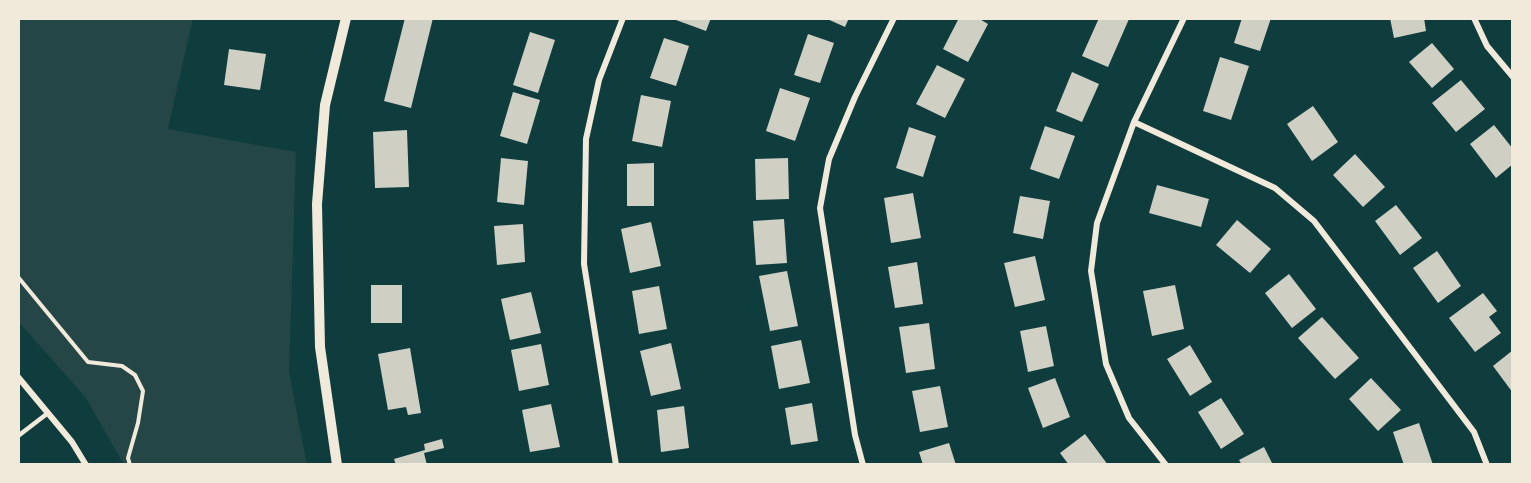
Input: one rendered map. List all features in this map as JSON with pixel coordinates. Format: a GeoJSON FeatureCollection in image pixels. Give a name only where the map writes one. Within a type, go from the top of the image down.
{"type":"FeatureCollection","features":[{"type":"Feature","properties":{"kind":"street"},"geometry":{"type":"LineString","coordinates":[[338,465],[320,347],[317,204],[325,105],[346,18]]}},
{"type":"Feature","properties":{"kind":"street"},"geometry":{"type":"LineString","coordinates":[[616,465],[584,264],[586,139],[599,80],[623,18]]}},
{"type":"Feature","properties":{"kind":"street"},"geometry":{"type":"LineString","coordinates":[[863,465],[855,435],[820,208],[829,159],[855,97],[894,18]]}},
{"type":"Feature","properties":{"kind":"street"},"geometry":{"type":"LineString","coordinates":[[1166,465],[1129,418],[1107,364],[1091,271],[1097,223],[1134,122],[1184,18]]}},
{"type":"Feature","properties":{"kind":"street"},"geometry":{"type":"LineString","coordinates":[[1474,18],[1488,46],[1513,77]]}},
{"type":"Feature","properties":{"kind":"street"},"geometry":{"type":"LineString","coordinates":[[1134,122],[1275,188],[1314,221],[1474,432],[1487,465]]}},
{"type":"Feature","properties":{"kind":"street"},"geometry":{"type":"LineString","coordinates":[[18,377],[72,442],[86,465]]}},
{"type":"Feature","properties":{"kind":"lane"},"geometry":{"type":"LineString","coordinates":[[18,436],[48,413]]}},
{"type":"Feature","properties":{"kind":"path"},"geometry":{"type":"LineString","coordinates":[[18,277],[88,362],[122,366],[135,375],[143,391],[138,423],[128,458],[130,465]]}},
{"type":"Feature","properties":{"kind":"shaded area"},"geometry":{"type":"Polygon","coordinates":[[[18,18],[193,18],[168,129],[296,152],[289,372],[307,465],[124,465],[86,398],[18,321],[18,18]]]}},
{"type":"Feature","properties":{"kind":"building"},"geometry":{"type":"Polygon","coordinates":[[[405,18],[433,18],[411,108],[384,101],[405,18]]]}},
{"type":"Feature","properties":{"kind":"building"},"geometry":{"type":"Polygon","coordinates":[[[677,18],[711,18],[706,31],[676,20],[677,18]]]}},
{"type":"Feature","properties":{"kind":"building"},"geometry":{"type":"Polygon","coordinates":[[[825,18],[849,18],[845,27],[825,18]]]}},
{"type":"Feature","properties":{"kind":"building"},"geometry":{"type":"Polygon","coordinates":[[[959,18],[978,18],[988,24],[968,62],[943,49],[959,18]]]}},
{"type":"Feature","properties":{"kind":"building"},"geometry":{"type":"Polygon","coordinates":[[[1099,18],[1129,19],[1108,67],[1082,56],[1099,18]]]}},
{"type":"Feature","properties":{"kind":"building"},"geometry":{"type":"Polygon","coordinates":[[[1242,18],[1271,18],[1260,51],[1234,43],[1242,18]]]}},
{"type":"Feature","properties":{"kind":"building"},"geometry":{"type":"Polygon","coordinates":[[[1390,18],[1424,18],[1426,31],[1394,38],[1390,18]]]}},
{"type":"Feature","properties":{"kind":"building"},"geometry":{"type":"Polygon","coordinates":[[[530,32],[555,40],[538,93],[513,85],[530,32]]]}},
{"type":"Feature","properties":{"kind":"building"},"geometry":{"type":"Polygon","coordinates":[[[808,34],[834,43],[820,83],[794,75],[808,34]]]}},
{"type":"Feature","properties":{"kind":"building"},"geometry":{"type":"Polygon","coordinates":[[[664,38],[689,46],[676,86],[650,78],[664,38]]]}},
{"type":"Feature","properties":{"kind":"building"},"geometry":{"type":"Polygon","coordinates":[[[1432,43],[1454,69],[1432,88],[1409,62],[1432,43]]]}},
{"type":"Feature","properties":{"kind":"building"},"geometry":{"type":"Polygon","coordinates":[[[229,49],[266,54],[260,90],[224,85],[229,49]]]}},
{"type":"Feature","properties":{"kind":"building"},"geometry":{"type":"Polygon","coordinates":[[[1220,57],[1249,66],[1231,120],[1203,111],[1220,57]]]}},
{"type":"Feature","properties":{"kind":"building"},"geometry":{"type":"Polygon","coordinates":[[[937,65],[965,79],[945,118],[916,104],[937,65]]]}},
{"type":"Feature","properties":{"kind":"building"},"geometry":{"type":"Polygon","coordinates":[[[1072,72],[1099,84],[1082,122],[1056,111],[1072,72]]]}},
{"type":"Feature","properties":{"kind":"building"},"geometry":{"type":"Polygon","coordinates":[[[1461,80],[1485,109],[1456,132],[1432,103],[1461,80]]]}},
{"type":"Feature","properties":{"kind":"building"},"geometry":{"type":"Polygon","coordinates":[[[780,88],[810,98],[795,141],[766,131],[780,88]]]}},
{"type":"Feature","properties":{"kind":"building"},"geometry":{"type":"Polygon","coordinates":[[[513,92],[540,100],[527,144],[500,136],[513,92]]]}},
{"type":"Feature","properties":{"kind":"building"},"geometry":{"type":"Polygon","coordinates":[[[641,95],[671,101],[662,147],[632,141],[641,95]]]}},
{"type":"Feature","properties":{"kind":"building"},"geometry":{"type":"Polygon","coordinates":[[[1313,106],[1338,142],[1312,161],[1287,124],[1313,106]]]}},
{"type":"Feature","properties":{"kind":"building"},"geometry":{"type":"Polygon","coordinates":[[[1494,125],[1513,149],[1513,164],[1496,178],[1470,144],[1494,125]]]}},
{"type":"Feature","properties":{"kind":"building"},"geometry":{"type":"Polygon","coordinates":[[[1045,126],[1075,136],[1059,179],[1030,169],[1045,126]]]}},
{"type":"Feature","properties":{"kind":"building"},"geometry":{"type":"Polygon","coordinates":[[[909,127],[936,136],[923,177],[896,168],[909,127]]]}},
{"type":"Feature","properties":{"kind":"building"},"geometry":{"type":"Polygon","coordinates":[[[407,130],[409,187],[375,188],[373,132],[407,130]]]}},
{"type":"Feature","properties":{"kind":"building"},"geometry":{"type":"Polygon","coordinates":[[[1355,154],[1385,187],[1363,207],[1333,175],[1355,154]]]}},
{"type":"Feature","properties":{"kind":"building"},"geometry":{"type":"Polygon","coordinates":[[[501,158],[528,161],[524,205],[497,202],[501,158]]]}},
{"type":"Feature","properties":{"kind":"building"},"geometry":{"type":"Polygon","coordinates":[[[788,158],[789,199],[756,200],[755,159],[788,158]]]}},
{"type":"Feature","properties":{"kind":"building"},"geometry":{"type":"Polygon","coordinates":[[[654,163],[654,206],[627,206],[627,164],[654,163]]]}},
{"type":"Feature","properties":{"kind":"building"},"geometry":{"type":"Polygon","coordinates":[[[1157,185],[1209,199],[1201,227],[1149,213],[1157,185]]]}},
{"type":"Feature","properties":{"kind":"building"},"geometry":{"type":"Polygon","coordinates":[[[913,193],[921,238],[891,243],[884,198],[913,193]]]}},
{"type":"Feature","properties":{"kind":"building"},"geometry":{"type":"Polygon","coordinates":[[[1020,196],[1050,201],[1043,239],[1013,233],[1020,196]]]}},
{"type":"Feature","properties":{"kind":"building"},"geometry":{"type":"Polygon","coordinates":[[[1396,205],[1422,238],[1400,255],[1375,221],[1396,205]]]}},
{"type":"Feature","properties":{"kind":"building"},"geometry":{"type":"Polygon","coordinates":[[[784,219],[787,263],[756,265],[753,221],[784,219]]]}},
{"type":"Feature","properties":{"kind":"building"},"geometry":{"type":"Polygon","coordinates":[[[1237,220],[1271,249],[1250,273],[1216,245],[1237,220]]]}},
{"type":"Feature","properties":{"kind":"building"},"geometry":{"type":"Polygon","coordinates":[[[651,222],[661,266],[630,273],[621,229],[651,222]]]}},
{"type":"Feature","properties":{"kind":"building"},"geometry":{"type":"Polygon","coordinates":[[[523,224],[525,262],[497,265],[494,226],[523,224]]]}},
{"type":"Feature","properties":{"kind":"building"},"geometry":{"type":"Polygon","coordinates":[[[1437,251],[1461,286],[1438,303],[1413,268],[1437,251]]]}},
{"type":"Feature","properties":{"kind":"building"},"geometry":{"type":"Polygon","coordinates":[[[1035,256],[1045,300],[1015,307],[1004,263],[1035,256]]]}},
{"type":"Feature","properties":{"kind":"building"},"geometry":{"type":"Polygon","coordinates":[[[917,262],[923,304],[895,308],[888,267],[917,262]]]}},
{"type":"Feature","properties":{"kind":"building"},"geometry":{"type":"Polygon","coordinates":[[[787,271],[798,326],[770,331],[759,276],[787,271]]]}},
{"type":"Feature","properties":{"kind":"building"},"geometry":{"type":"Polygon","coordinates":[[[1289,274],[1316,309],[1292,328],[1265,293],[1289,274]]]}},
{"type":"Feature","properties":{"kind":"building"},"geometry":{"type":"Polygon","coordinates":[[[371,285],[402,285],[402,323],[371,323],[371,285]]]}},
{"type":"Feature","properties":{"kind":"building"},"geometry":{"type":"Polygon","coordinates":[[[1175,285],[1184,329],[1152,336],[1143,291],[1175,285]]]}},
{"type":"Feature","properties":{"kind":"building"},"geometry":{"type":"Polygon","coordinates":[[[659,286],[667,329],[639,334],[632,291],[659,286]]]}},
{"type":"Feature","properties":{"kind":"building"},"geometry":{"type":"Polygon","coordinates":[[[531,292],[541,333],[510,340],[501,299],[531,292]]]}},
{"type":"Feature","properties":{"kind":"building"},"geometry":{"type":"Polygon","coordinates":[[[1483,293],[1497,311],[1489,317],[1501,333],[1475,352],[1449,318],[1483,293]]]}},
{"type":"Feature","properties":{"kind":"building"},"geometry":{"type":"Polygon","coordinates":[[[1322,317],[1359,358],[1335,379],[1298,338],[1322,317]]]}},
{"type":"Feature","properties":{"kind":"building"},"geometry":{"type":"Polygon","coordinates":[[[929,323],[935,369],[906,373],[899,327],[929,323]]]}},
{"type":"Feature","properties":{"kind":"building"},"geometry":{"type":"Polygon","coordinates":[[[1046,326],[1054,366],[1028,372],[1020,331],[1046,326]]]}},
{"type":"Feature","properties":{"kind":"building"},"geometry":{"type":"Polygon","coordinates":[[[801,340],[810,383],[779,389],[771,346],[801,340]]]}},
{"type":"Feature","properties":{"kind":"building"},"geometry":{"type":"Polygon","coordinates":[[[671,343],[681,389],[651,396],[640,351],[671,343]]]}},
{"type":"Feature","properties":{"kind":"building"},"geometry":{"type":"Polygon","coordinates":[[[541,344],[549,385],[519,391],[511,350],[541,344]]]}},
{"type":"Feature","properties":{"kind":"building"},"geometry":{"type":"Polygon","coordinates":[[[1190,345],[1212,382],[1190,396],[1167,359],[1190,345]]]}},
{"type":"Feature","properties":{"kind":"building"},"geometry":{"type":"Polygon","coordinates":[[[410,348],[421,413],[408,415],[406,407],[388,410],[378,354],[410,348]]]}},
{"type":"Feature","properties":{"kind":"building"},"geometry":{"type":"Polygon","coordinates":[[[1513,350],[1513,393],[1493,366],[1513,350]]]}},
{"type":"Feature","properties":{"kind":"building"},"geometry":{"type":"Polygon","coordinates":[[[1055,378],[1070,417],[1043,428],[1028,388],[1055,378]]]}},
{"type":"Feature","properties":{"kind":"building"},"geometry":{"type":"Polygon","coordinates":[[[1371,378],[1401,410],[1378,431],[1349,399],[1371,378]]]}},
{"type":"Feature","properties":{"kind":"building"},"geometry":{"type":"Polygon","coordinates":[[[940,386],[948,427],[920,432],[912,391],[940,386]]]}},
{"type":"Feature","properties":{"kind":"building"},"geometry":{"type":"Polygon","coordinates":[[[1221,398],[1244,434],[1221,449],[1198,412],[1221,398]]]}},
{"type":"Feature","properties":{"kind":"building"},"geometry":{"type":"Polygon","coordinates":[[[812,403],[818,441],[791,445],[785,408],[812,403]]]}},
{"type":"Feature","properties":{"kind":"building"},"geometry":{"type":"Polygon","coordinates":[[[551,404],[560,447],[530,452],[522,410],[551,404]]]}},
{"type":"Feature","properties":{"kind":"building"},"geometry":{"type":"Polygon","coordinates":[[[684,406],[689,448],[661,452],[657,410],[684,406]]]}},
{"type":"Feature","properties":{"kind":"building"},"geometry":{"type":"Polygon","coordinates":[[[1419,423],[1433,465],[1404,465],[1393,432],[1419,423]]]}},
{"type":"Feature","properties":{"kind":"building"},"geometry":{"type":"Polygon","coordinates":[[[1085,434],[1108,465],[1069,465],[1060,453],[1085,434]]]}},
{"type":"Feature","properties":{"kind":"building"},"geometry":{"type":"Polygon","coordinates":[[[442,439],[444,448],[424,453],[427,465],[396,465],[394,459],[425,450],[424,444],[442,439]]]}},
{"type":"Feature","properties":{"kind":"building"},"geometry":{"type":"Polygon","coordinates":[[[949,443],[956,465],[923,465],[919,452],[949,443]]]}},
{"type":"Feature","properties":{"kind":"building"},"geometry":{"type":"Polygon","coordinates":[[[1264,447],[1273,465],[1242,465],[1239,460],[1264,447]]]}}]}
